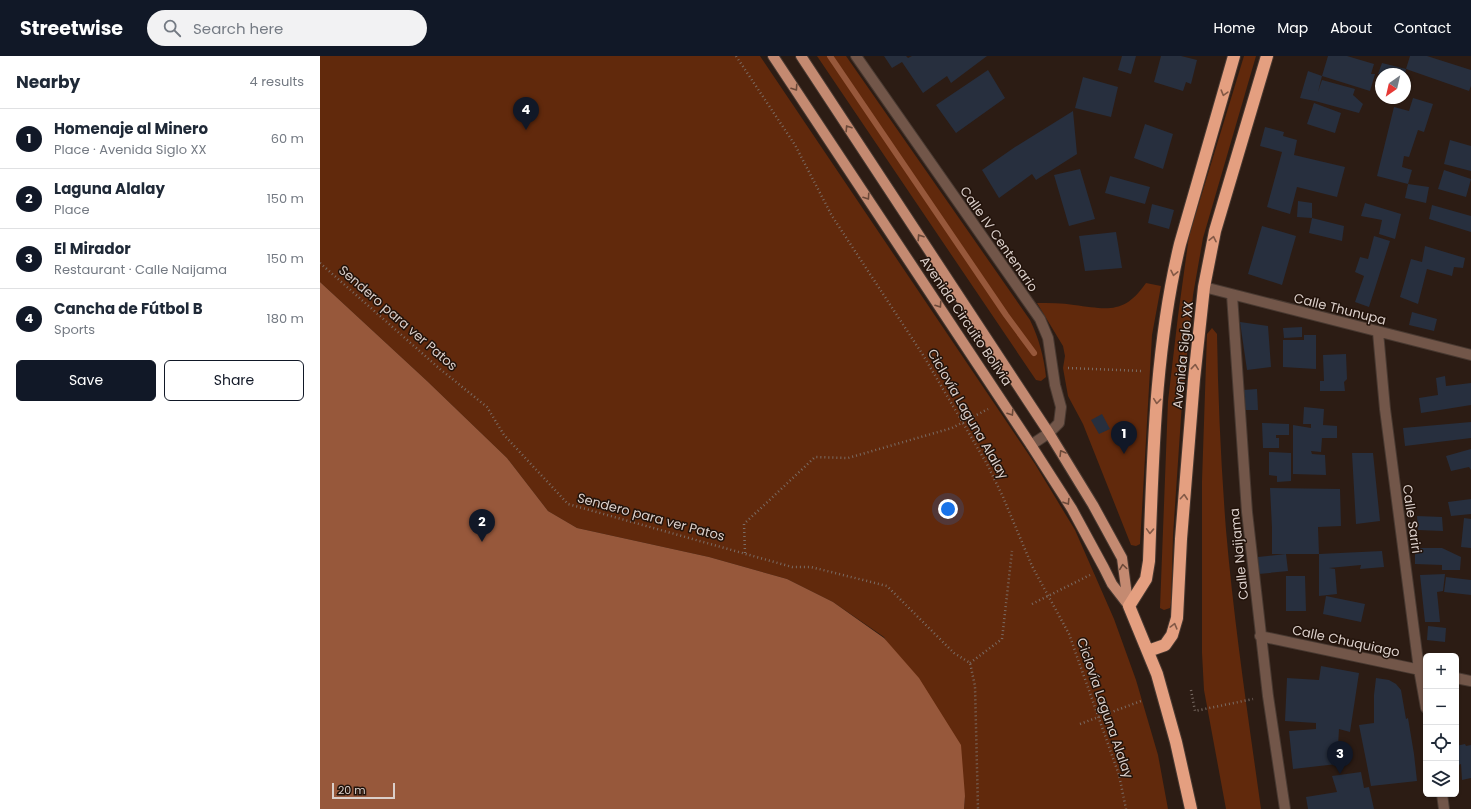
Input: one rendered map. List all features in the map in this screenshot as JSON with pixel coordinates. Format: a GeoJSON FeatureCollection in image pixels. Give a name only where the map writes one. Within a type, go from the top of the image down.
{"type":"FeatureCollection","features":[{"type":"Feature","properties":{"kind":"highway","name":"Avenida Siglo XX"},"geometry":{"type":"LineString","coordinates":[[1129,606],[1146,579],[1149,562],[1153,441],[1166,319],[1173,272],[1234,56]]}},
{"type":"Feature","properties":{"kind":"highway","name":"Avenida Siglo XX"},"geometry":{"type":"LineString","coordinates":[[1148,651],[1165,645],[1172,635],[1177,618],[1180,539],[1194,379],[1204,287],[1215,231],[1267,56]]}},
{"type":"Feature","properties":{"kind":"highway","name":"Avenida Circuito Bolivia"},"geometry":{"type":"LineString","coordinates":[[1129,606],[1157,674],[1176,742],[1191,809]]}},
{"type":"Feature","properties":{"kind":"main road","name":"Avenida Circuito Bolivia"},"geometry":{"type":"LineString","coordinates":[[773,56],[1032,445],[1072,510],[1112,584],[1129,606]]}},
{"type":"Feature","properties":{"kind":"main road","name":"Avenida Circuito Bolivia"},"geometry":{"type":"LineString","coordinates":[[801,56],[1049,433],[1093,505],[1122,558],[1129,606]]}},
{"type":"Feature","properties":{"kind":"street","name":"Calle IV Centenario"},"geometry":{"type":"LineString","coordinates":[[856,56],[1040,319],[1048,338],[1061,408],[1059,423],[1049,433],[1032,445]]}},
{"type":"Feature","properties":{"kind":"street","name":"Calle Thunupa"},"geometry":{"type":"LineString","coordinates":[[1204,287],[1471,355]]}},
{"type":"Feature","properties":{"kind":"street","name":"Calle Naijama"},"geometry":{"type":"LineString","coordinates":[[1232,295],[1247,512],[1260,636],[1285,809]]}},
{"type":"Feature","properties":{"kind":"street","name":"Calle Sariri"},"geometry":{"type":"LineString","coordinates":[[1378,332],[1385,409],[1423,670]]}},
{"type":"Feature","properties":{"kind":"street","name":"Calle Chuquiago"},"geometry":{"type":"LineString","coordinates":[[1260,636],[1423,670]]}},
{"type":"Feature","properties":{"kind":"street"},"geometry":{"type":"LineString","coordinates":[[1459,679],[1471,681]]}},
{"type":"Feature","properties":{"kind":"street"},"geometry":{"type":"LineString","coordinates":[[1442,797],[1444,809]]}},
{"type":"Feature","properties":{"kind":"path","name":"Ciclovía Laguna Alalay"},"geometry":{"type":"LineString","coordinates":[[736,56],[795,145],[832,216],[923,355],[987,464],[1003,497],[1032,566],[1069,634],[1119,775],[1126,809]]}},
{"type":"Feature","properties":{"kind":"path","name":"Sendero para ver Patos"},"geometry":{"type":"LineString","coordinates":[[320,263],[440,369],[488,407],[504,435],[568,504],[792,566],[811,567],[887,586],[954,653],[970,663]]}},
{"type":"Feature","properties":{"kind":"path"},"geometry":{"type":"LineString","coordinates":[[1066,368],[1147,372]]}},
{"type":"Feature","properties":{"kind":"path"},"geometry":{"type":"LineString","coordinates":[[745,553],[744,524],[815,457],[848,458],[952,428],[1003,401]]}},
{"type":"Feature","properties":{"kind":"path"},"geometry":{"type":"LineString","coordinates":[[978,809],[975,686],[970,663],[1002,639],[1012,551]]}},
{"type":"Feature","properties":{"kind":"path"},"geometry":{"type":"LineString","coordinates":[[1032,604],[1104,568]]}},
{"type":"Feature","properties":{"kind":"path"},"geometry":{"type":"LineString","coordinates":[[1191,690],[1196,710],[1268,696]]}},
{"type":"Feature","properties":{"kind":"path"},"geometry":{"type":"LineString","coordinates":[[1080,724],[1141,701]]}},
{"type":"Feature","properties":{"kind":"shaded area"},"geometry":{"type":"Polygon","coordinates":[[[320,56],[760,56],[1035,464],[1075,530],[1114,619],[1136,680],[1158,755],[1168,809],[964,809],[965,796],[884,637],[833,602],[787,579],[709,557],[577,528],[548,511],[507,458],[427,381],[320,282],[320,56]]]}},
{"type":"Feature","properties":{"kind":"shaded area"},"geometry":{"type":"Polygon","coordinates":[[[817,56],[846,56],[1030,320],[1041,348],[1044,362],[1046,377],[1041,381],[1036,380],[817,56]]]}},
{"type":"Feature","properties":{"kind":"shaded area"},"geometry":{"type":"Polygon","coordinates":[[[1244,56],[1256,56],[1203,238],[1193,295],[1182,403],[1173,535],[1171,603],[1170,608],[1164,610],[1160,608],[1168,401],[1189,236],[1244,56]]]}},
{"type":"Feature","properties":{"kind":"shaded area"},"geometry":{"type":"Polygon","coordinates":[[[320,282],[427,381],[507,458],[548,511],[577,528],[709,557],[787,579],[833,602],[884,638],[919,678],[961,745],[965,796],[964,809],[320,809],[320,282]]]}},
{"type":"Feature","properties":{"kind":"shaded area"},"geometry":{"type":"Polygon","coordinates":[[[1146,283],[1161,286],[1152,335],[1140,544],[1136,546],[1131,545],[1083,424],[1068,396],[1063,368],[1065,356],[1063,346],[1037,303],[1114,308],[1130,300],[1146,283]]]}},
{"type":"Feature","properties":{"kind":"shaded area"},"geometry":{"type":"Polygon","coordinates":[[[1212,328],[1217,334],[1221,457],[1229,565],[1261,809],[1226,809],[1204,690],[1202,653],[1202,481],[1207,334],[1212,328]]]}},
{"type":"Feature","properties":{"kind":"building"},"geometry":{"type":"Polygon","coordinates":[[[884,56],[906,56],[908,58],[912,56],[987,56],[951,83],[947,76],[923,93],[902,62],[892,68],[884,56]]]}},
{"type":"Feature","properties":{"kind":"building"},"geometry":{"type":"Polygon","coordinates":[[[1122,56],[1136,56],[1131,74],[1118,70],[1122,56]]]}},
{"type":"Feature","properties":{"kind":"building"},"geometry":{"type":"Polygon","coordinates":[[[1161,56],[1181,56],[1197,60],[1191,84],[1186,82],[1183,91],[1154,82],[1161,56]]]}},
{"type":"Feature","properties":{"kind":"building"},"geometry":{"type":"Polygon","coordinates":[[[1328,56],[1347,56],[1374,64],[1371,74],[1375,74],[1370,91],[1322,76],[1328,56]]]}},
{"type":"Feature","properties":{"kind":"building"},"geometry":{"type":"Polygon","coordinates":[[[1410,56],[1427,56],[1471,70],[1471,86],[1469,91],[1411,71],[1411,68],[1406,68],[1410,56]]]}},
{"type":"Feature","properties":{"kind":"building"},"geometry":{"type":"Polygon","coordinates":[[[1382,63],[1402,68],[1380,68],[1382,63]]]}},
{"type":"Feature","properties":{"kind":"building"},"geometry":{"type":"Polygon","coordinates":[[[988,70],[1005,98],[956,133],[936,105],[988,70]]]}},
{"type":"Feature","properties":{"kind":"building"},"geometry":{"type":"Polygon","coordinates":[[[1308,71],[1322,76],[1318,92],[1322,80],[1355,89],[1353,95],[1363,104],[1359,113],[1300,98],[1308,71]]]}},
{"type":"Feature","properties":{"kind":"building"},"geometry":{"type":"Polygon","coordinates":[[[1083,77],[1118,87],[1111,117],[1075,108],[1083,77]]]}},
{"type":"Feature","properties":{"kind":"building"},"geometry":{"type":"Polygon","coordinates":[[[1413,98],[1433,104],[1424,132],[1418,130],[1409,157],[1404,156],[1402,167],[1412,170],[1408,184],[1377,176],[1394,107],[1409,111],[1413,98]]]}},
{"type":"Feature","properties":{"kind":"building"},"geometry":{"type":"Polygon","coordinates":[[[1314,103],[1341,113],[1335,133],[1307,124],[1314,103]]]}},
{"type":"Feature","properties":{"kind":"building"},"geometry":{"type":"Polygon","coordinates":[[[1073,111],[1077,154],[1036,180],[1032,174],[999,198],[982,170],[1015,147],[1073,111]]]}},
{"type":"Feature","properties":{"kind":"building"},"geometry":{"type":"Polygon","coordinates":[[[1145,124],[1173,134],[1163,169],[1134,158],[1145,124]]]}},
{"type":"Feature","properties":{"kind":"building"},"geometry":{"type":"Polygon","coordinates":[[[1265,127],[1284,132],[1283,136],[1297,140],[1294,155],[1345,167],[1337,197],[1297,187],[1290,214],[1267,207],[1282,152],[1260,146],[1265,127]]]}},
{"type":"Feature","properties":{"kind":"building"},"geometry":{"type":"Polygon","coordinates":[[[1450,140],[1471,146],[1471,171],[1444,164],[1450,140]]]}},
{"type":"Feature","properties":{"kind":"building"},"geometry":{"type":"Polygon","coordinates":[[[1080,169],[1095,219],[1069,226],[1054,175],[1080,169]]]}},
{"type":"Feature","properties":{"kind":"building"},"geometry":{"type":"Polygon","coordinates":[[[1444,170],[1471,179],[1466,197],[1438,189],[1444,170]]]}},
{"type":"Feature","properties":{"kind":"building"},"geometry":{"type":"Polygon","coordinates":[[[1110,176],[1150,187],[1145,204],[1105,193],[1110,176]]]}},
{"type":"Feature","properties":{"kind":"building"},"geometry":{"type":"Polygon","coordinates":[[[1408,184],[1429,187],[1426,203],[1405,198],[1408,184]]]}},
{"type":"Feature","properties":{"kind":"building"},"geometry":{"type":"Polygon","coordinates":[[[1298,201],[1312,203],[1312,218],[1297,217],[1298,201]]]}},
{"type":"Feature","properties":{"kind":"building"},"geometry":{"type":"Polygon","coordinates":[[[1365,203],[1401,214],[1395,239],[1379,234],[1382,220],[1361,216],[1365,203]]]}},
{"type":"Feature","properties":{"kind":"building"},"geometry":{"type":"Polygon","coordinates":[[[1152,204],[1174,210],[1169,229],[1148,223],[1152,204]]]}},
{"type":"Feature","properties":{"kind":"building"},"geometry":{"type":"Polygon","coordinates":[[[1432,205],[1471,216],[1471,232],[1429,219],[1432,205]]]}},
{"type":"Feature","properties":{"kind":"building"},"geometry":{"type":"Polygon","coordinates":[[[1312,218],[1344,226],[1342,241],[1309,233],[1312,218]]]}},
{"type":"Feature","properties":{"kind":"building"},"geometry":{"type":"Polygon","coordinates":[[[1262,226],[1296,236],[1282,285],[1248,274],[1262,226]]]}},
{"type":"Feature","properties":{"kind":"building"},"geometry":{"type":"Polygon","coordinates":[[[1116,232],[1122,268],[1085,271],[1079,236],[1116,232]]]}},
{"type":"Feature","properties":{"kind":"building"},"geometry":{"type":"Polygon","coordinates":[[[1374,236],[1390,241],[1369,307],[1355,302],[1364,276],[1355,272],[1360,257],[1368,259],[1374,236]]]}},
{"type":"Feature","properties":{"kind":"building"},"geometry":{"type":"Polygon","coordinates":[[[1425,246],[1465,258],[1463,268],[1454,267],[1452,276],[1427,269],[1418,304],[1400,297],[1411,259],[1422,262],[1425,246]]]}},
{"type":"Feature","properties":{"kind":"building"},"geometry":{"type":"Polygon","coordinates":[[[1412,312],[1437,319],[1434,331],[1409,325],[1412,312]]]}},
{"type":"Feature","properties":{"kind":"building"},"geometry":{"type":"Polygon","coordinates":[[[1240,322],[1268,326],[1271,367],[1247,370],[1240,322]]]}},
{"type":"Feature","properties":{"kind":"building"},"geometry":{"type":"Polygon","coordinates":[[[1302,327],[1302,337],[1284,338],[1283,328],[1302,327]]]}},
{"type":"Feature","properties":{"kind":"building"},"geometry":{"type":"Polygon","coordinates":[[[1304,335],[1316,335],[1316,369],[1283,367],[1283,340],[1304,340],[1304,335]]]}},
{"type":"Feature","properties":{"kind":"building"},"geometry":{"type":"Polygon","coordinates":[[[1346,354],[1347,379],[1344,382],[1345,391],[1320,391],[1320,381],[1324,381],[1323,355],[1346,354]]]}},
{"type":"Feature","properties":{"kind":"building"},"geometry":{"type":"Polygon","coordinates":[[[1445,376],[1446,386],[1471,383],[1471,405],[1421,413],[1419,398],[1438,395],[1436,378],[1445,376]]]}},
{"type":"Feature","properties":{"kind":"building"},"geometry":{"type":"Polygon","coordinates":[[[1257,389],[1258,410],[1244,410],[1243,390],[1257,389]]]}},
{"type":"Feature","properties":{"kind":"building"},"geometry":{"type":"Polygon","coordinates":[[[1304,407],[1324,409],[1323,425],[1337,426],[1337,438],[1322,438],[1321,452],[1311,451],[1312,454],[1325,455],[1326,475],[1293,474],[1293,425],[1311,428],[1311,424],[1303,424],[1304,407]]]}},
{"type":"Feature","properties":{"kind":"building"},"geometry":{"type":"Polygon","coordinates":[[[1102,414],[1110,429],[1099,434],[1091,420],[1102,414]]]}},
{"type":"Feature","properties":{"kind":"building"},"geometry":{"type":"Polygon","coordinates":[[[1471,422],[1471,438],[1405,446],[1403,428],[1471,422]]]}},
{"type":"Feature","properties":{"kind":"building"},"geometry":{"type":"Polygon","coordinates":[[[1262,423],[1289,424],[1289,435],[1276,435],[1276,438],[1279,438],[1279,448],[1263,448],[1262,423]]]}},
{"type":"Feature","properties":{"kind":"building"},"geometry":{"type":"Polygon","coordinates":[[[1471,449],[1471,470],[1469,467],[1451,471],[1446,456],[1471,449]]]}},
{"type":"Feature","properties":{"kind":"building"},"geometry":{"type":"Polygon","coordinates":[[[1269,452],[1291,453],[1291,481],[1277,482],[1277,476],[1269,475],[1269,452]]]}},
{"type":"Feature","properties":{"kind":"building"},"geometry":{"type":"Polygon","coordinates":[[[1352,453],[1373,453],[1380,521],[1356,524],[1352,453]]]}},
{"type":"Feature","properties":{"kind":"building"},"geometry":{"type":"Polygon","coordinates":[[[1270,488],[1340,489],[1341,526],[1318,527],[1319,554],[1272,554],[1270,488]]]}},
{"type":"Feature","properties":{"kind":"building"},"geometry":{"type":"Polygon","coordinates":[[[1471,499],[1471,514],[1451,516],[1448,502],[1471,499]]]}},
{"type":"Feature","properties":{"kind":"building"},"geometry":{"type":"Polygon","coordinates":[[[1417,516],[1442,517],[1443,531],[1418,530],[1417,516]]]}},
{"type":"Feature","properties":{"kind":"building"},"geometry":{"type":"Polygon","coordinates":[[[1464,518],[1471,519],[1471,548],[1461,547],[1464,518]]]}},
{"type":"Feature","properties":{"kind":"building"},"geometry":{"type":"Polygon","coordinates":[[[1415,548],[1442,548],[1461,557],[1460,570],[1442,570],[1442,565],[1415,564],[1415,548]]]}},
{"type":"Feature","properties":{"kind":"building"},"geometry":{"type":"Polygon","coordinates":[[[1382,551],[1384,567],[1360,569],[1361,565],[1329,568],[1335,569],[1337,594],[1319,596],[1319,554],[1382,551]]]}},
{"type":"Feature","properties":{"kind":"building"},"geometry":{"type":"Polygon","coordinates":[[[1286,554],[1288,571],[1259,574],[1258,557],[1286,554]]]}},
{"type":"Feature","properties":{"kind":"building"},"geometry":{"type":"Polygon","coordinates":[[[1445,574],[1443,591],[1437,592],[1440,622],[1425,622],[1420,575],[1445,574]]]}},
{"type":"Feature","properties":{"kind":"building"},"geometry":{"type":"Polygon","coordinates":[[[1286,576],[1305,576],[1306,611],[1286,611],[1286,576]]]}},
{"type":"Feature","properties":{"kind":"building"},"geometry":{"type":"Polygon","coordinates":[[[1446,577],[1471,580],[1471,595],[1444,592],[1446,577]]]}},
{"type":"Feature","properties":{"kind":"building"},"geometry":{"type":"Polygon","coordinates":[[[1326,596],[1365,604],[1361,622],[1323,614],[1326,596]]]}},
{"type":"Feature","properties":{"kind":"building"},"geometry":{"type":"Polygon","coordinates":[[[1428,626],[1446,628],[1445,642],[1427,640],[1428,626]]]}},
{"type":"Feature","properties":{"kind":"building"},"geometry":{"type":"Polygon","coordinates":[[[1321,666],[1359,673],[1350,732],[1339,729],[1337,764],[1293,769],[1289,731],[1316,729],[1316,723],[1285,721],[1287,678],[1319,680],[1321,666]]]}},
{"type":"Feature","properties":{"kind":"building"},"geometry":{"type":"Polygon","coordinates":[[[1376,678],[1389,680],[1396,684],[1401,690],[1406,719],[1408,718],[1417,781],[1371,786],[1359,725],[1374,723],[1374,695],[1376,678]]]}},
{"type":"Feature","properties":{"kind":"building"},"geometry":{"type":"Polygon","coordinates":[[[1459,745],[1471,745],[1471,778],[1462,780],[1461,764],[1459,765],[1459,745]]]}},
{"type":"Feature","properties":{"kind":"building"},"geometry":{"type":"Polygon","coordinates":[[[1361,772],[1364,788],[1369,787],[1374,809],[1308,809],[1306,797],[1337,792],[1332,776],[1361,772]]]}},
{"type":"Feature","properties":{"kind":"waterway"},"geometry":{"type":"LineString","coordinates":[[830,56],[1006,315],[1034,353]]}},
{"type":"Feature","properties":{"kind":"place","name":"Cancha de Fútbol B"},"geometry":{"type":"Point","coordinates":[526,130]}},
{"type":"Feature","properties":{"kind":"place","name":"Homenaje al Minero"},"geometry":{"type":"Point","coordinates":[1124,454]}},
{"type":"Feature","properties":{"kind":"place","name":"Laguna Alalay"},"geometry":{"type":"Point","coordinates":[482,542]}},
{"type":"Feature","properties":{"kind":"place","name":"El Mirador"},"geometry":{"type":"Point","coordinates":[1340,774]}}]}
